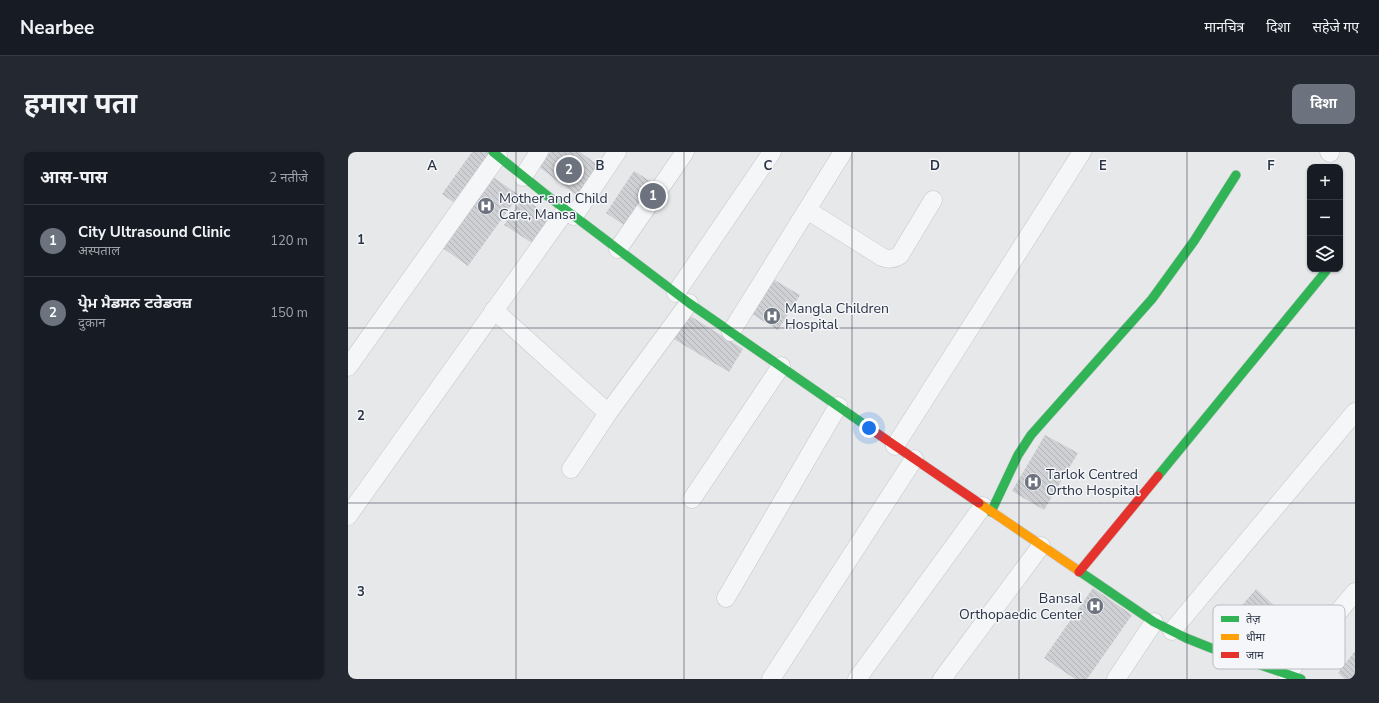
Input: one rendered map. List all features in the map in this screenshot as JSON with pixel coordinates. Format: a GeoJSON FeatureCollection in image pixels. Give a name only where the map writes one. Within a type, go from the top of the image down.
{"type":"FeatureCollection","features":[{"type":"Feature","properties":{"kind":"street"},"geometry":{"type":"LineString","coordinates":[[523,177],[539,152]]}},
{"type":"Feature","properties":{"kind":"street"},"geometry":{"type":"LineString","coordinates":[[348,516],[494,310],[617,152]]}},
{"type":"Feature","properties":{"kind":"street"},"geometry":{"type":"LineString","coordinates":[[618,249],[686,152]]}},
{"type":"Feature","properties":{"kind":"street"},"geometry":{"type":"LineString","coordinates":[[571,469],[682,298],[772,152]]}},
{"type":"Feature","properties":{"kind":"street"},"geometry":{"type":"LineString","coordinates":[[731,332],[843,152]]}},
{"type":"Feature","properties":{"kind":"street"},"geometry":{"type":"LineString","coordinates":[[895,446],[1082,152]]}},
{"type":"Feature","properties":{"kind":"street"},"geometry":{"type":"LineString","coordinates":[[348,367],[495,154],[682,298],[895,446],[1154,622],[1213,649]]}},
{"type":"Feature","properties":{"kind":"street"},"geometry":{"type":"LineString","coordinates":[[857,679],[987,509],[1031,435],[1152,299],[1194,241],[1236,175]]}},
{"type":"Feature","properties":{"kind":"street"},"geometry":{"type":"LineString","coordinates":[[807,210],[882,257],[891,259],[900,255],[933,200]]}},
{"type":"Feature","properties":{"kind":"street"},"geometry":{"type":"LineString","coordinates":[[1079,572],[1325,272]]}},
{"type":"Feature","properties":{"kind":"street"},"geometry":{"type":"LineString","coordinates":[[494,310],[608,413]]}},
{"type":"Feature","properties":{"kind":"street"},"geometry":{"type":"LineString","coordinates":[[692,499],[781,366]]}},
{"type":"Feature","properties":{"kind":"street"},"geometry":{"type":"LineString","coordinates":[[726,598],[838,406]]}},
{"type":"Feature","properties":{"kind":"street"},"geometry":{"type":"LineString","coordinates":[[1172,631],[1355,412]]}},
{"type":"Feature","properties":{"kind":"street"},"geometry":{"type":"LineString","coordinates":[[771,679],[914,459]]}},
{"type":"Feature","properties":{"kind":"street"},"geometry":{"type":"LineString","coordinates":[[942,679],[1041,546]]}},
{"type":"Feature","properties":{"kind":"street"},"geometry":{"type":"LineString","coordinates":[[1345,607],[1355,592]]}},
{"type":"Feature","properties":{"kind":"street"},"geometry":{"type":"LineString","coordinates":[[1116,679],[1154,622]]}},
{"type":"Feature","properties":{"kind":"street"},"geometry":{"type":"LineString","coordinates":[[1271,669],[1297,678],[1303,669]]}},
{"type":"Feature","properties":{"kind":"building"},"geometry":{"type":"Polygon","coordinates":[[[472,152],[489,152],[492,154],[456,204],[442,194],[472,152]]]}},
{"type":"Feature","properties":{"kind":"building"},"geometry":{"type":"Polygon","coordinates":[[[550,152],[580,152],[602,168],[580,198],[539,167],[550,152]]]}},
{"type":"Feature","properties":{"kind":"building"},"geometry":{"type":"Polygon","coordinates":[[[634,171],[655,184],[627,227],[606,213],[634,171]]]}},
{"type":"Feature","properties":{"kind":"building"},"geometry":{"type":"Polygon","coordinates":[[[490,175],[519,195],[468,266],[440,246],[490,175]]]}},
{"type":"Feature","properties":{"kind":"building"},"geometry":{"type":"Polygon","coordinates":[[[523,198],[553,218],[535,245],[504,225],[523,198]]]}},
{"type":"Feature","properties":{"kind":"building"},"geometry":{"type":"Polygon","coordinates":[[[773,279],[800,295],[778,330],[752,314],[773,279]]]}},
{"type":"Feature","properties":{"kind":"building"},"geometry":{"type":"Polygon","coordinates":[[[687,314],[743,349],[729,372],[672,338],[687,314]]]}},
{"type":"Feature","properties":{"kind":"building"},"geometry":{"type":"Polygon","coordinates":[[[1045,435],[1078,453],[1044,510],[1012,491],[1045,435]]]}},
{"type":"Feature","properties":{"kind":"building"},"geometry":{"type":"Polygon","coordinates":[[[1093,588],[1132,615],[1087,679],[1075,679],[1044,658],[1093,588]]]}},
{"type":"Feature","properties":{"kind":"building"},"geometry":{"type":"Polygon","coordinates":[[[1256,589],[1274,605],[1242,605],[1256,589]]]}},
{"type":"Feature","properties":{"kind":"building"},"geometry":{"type":"Polygon","coordinates":[[[1355,651],[1355,679],[1345,679],[1338,673],[1341,669],[1345,669],[1345,664],[1355,651]]]}},
{"type":"Feature","properties":{"kind":"traffic: fast"},"geometry":{"type":"LineString","coordinates":[[493,152],[549,197],[689,303],[878,434]]}},
{"type":"Feature","properties":{"kind":"traffic: fast"},"geometry":{"type":"LineString","coordinates":[[991,512],[1018,455],[1031,435],[1152,299],[1194,241],[1236,175]]}},
{"type":"Feature","properties":{"kind":"traffic: fast"},"geometry":{"type":"LineString","coordinates":[[1158,476],[1325,272]]}},
{"type":"Feature","properties":{"kind":"traffic: fast"},"geometry":{"type":"LineString","coordinates":[[1079,571],[1154,622],[1186,638],[1213,649]]}},
{"type":"Feature","properties":{"kind":"traffic: fast"},"geometry":{"type":"LineString","coordinates":[[1272,669],[1301,679]]}},
{"type":"Feature","properties":{"kind":"traffic: slow"},"geometry":{"type":"LineString","coordinates":[[979,503],[1079,571]]}},
{"type":"Feature","properties":{"kind":"traffic: jam"},"geometry":{"type":"LineString","coordinates":[[878,434],[979,503]]}},
{"type":"Feature","properties":{"kind":"traffic: jam"},"geometry":{"type":"LineString","coordinates":[[1079,572],[1158,476]]}},
{"type":"Feature","properties":{"kind":"place","name":"ਪ੍ਰੇਮ ਮੈਡਸਨ ਟਰੇਡਰਜ਼"},"geometry":{"type":"Point","coordinates":[569,170]}},
{"type":"Feature","properties":{"kind":"place","name":"City Ultrasound Clinic"},"geometry":{"type":"Point","coordinates":[653,196]}},
{"type":"Feature","properties":{"kind":"place","name":"Mother and Child Care, Mansa"},"geometry":{"type":"Point","coordinates":[486,206]}},
{"type":"Feature","properties":{"kind":"place","name":"Mangla Children Hospital"},"geometry":{"type":"Point","coordinates":[772,316]}},
{"type":"Feature","properties":{"kind":"place","name":"Tarlok Centred Ortho Hospital"},"geometry":{"type":"Point","coordinates":[1033,482]}},
{"type":"Feature","properties":{"kind":"place","name":"Bansal Orthopaedic Center"},"geometry":{"type":"Point","coordinates":[1095,606]}}]}
